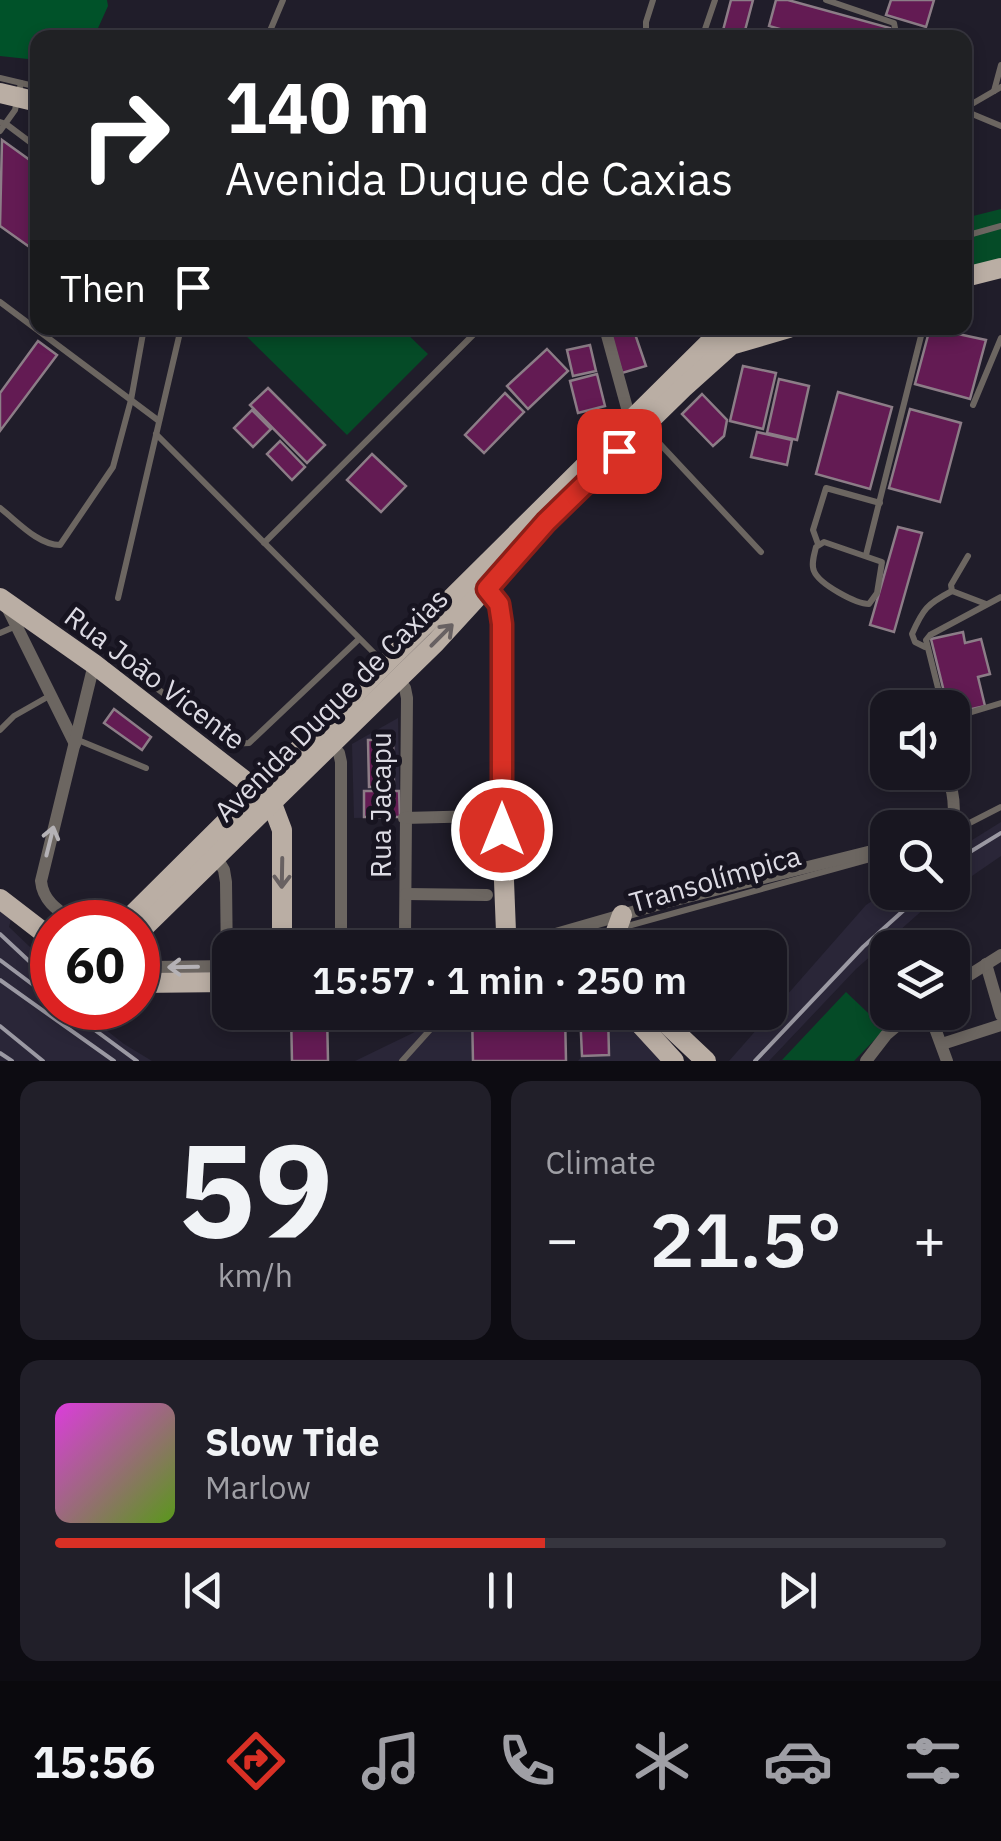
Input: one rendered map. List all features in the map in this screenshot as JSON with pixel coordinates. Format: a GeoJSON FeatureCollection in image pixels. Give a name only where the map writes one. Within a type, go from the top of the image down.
{"type":"FeatureCollection","features":[{"type":"Feature","properties":{"kind":"main road"},"geometry":{"type":"LineString","coordinates":[[972,275],[1001,268]]}},
{"type":"Feature","properties":{"kind":"main road","name":"Avenida Duque de Caxias"},"geometry":{"type":"LineString","coordinates":[[148,900],[265,795],[546,522],[637,423],[730,335]]}},
{"type":"Feature","properties":{"kind":"main road"},"geometry":{"type":"LineString","coordinates":[[481,583],[499,604],[502,624],[506,930]]}},
{"type":"Feature","properties":{"kind":"main road","name":"Rua João Vicente"},"geometry":{"type":"LineString","coordinates":[[2,599],[265,795]]}},
{"type":"Feature","properties":{"kind":"main road"},"geometry":{"type":"LineString","coordinates":[[265,795],[282,830],[282,930]]}},
{"type":"Feature","properties":{"kind":"main road","name":"Avenida Duque de Caxias"},"geometry":{"type":"LineString","coordinates":[[160,912],[216,858],[265,795]]}},
{"type":"Feature","properties":{"kind":"main road"},"geometry":{"type":"LineString","coordinates":[[0,899],[30,921]]}},
{"type":"Feature","properties":{"kind":"main road"},"geometry":{"type":"LineString","coordinates":[[616,930],[622,914]]}},
{"type":"Feature","properties":{"kind":"main road"},"geometry":{"type":"LineString","coordinates":[[160,980],[212,973]]}},
{"type":"Feature","properties":{"kind":"main road"},"geometry":{"type":"LineString","coordinates":[[646,1030],[674,1061]]}},
{"type":"Feature","properties":{"kind":"main road"},"geometry":{"type":"LineString","coordinates":[[673,1030],[706,1061]]}},
{"type":"Feature","properties":{"kind":"street"},"geometry":{"type":"LineString","coordinates":[[607,335],[637,423]]}},
{"type":"Feature","properties":{"kind":"street","name":"Rua João Vicente"},"geometry":{"type":"LineString","coordinates":[[2,599],[76,742]]}},
{"type":"Feature","properties":{"kind":"street"},"geometry":{"type":"LineString","coordinates":[[47,900],[41,880],[94,664]]}},
{"type":"Feature","properties":{"kind":"street","name":"Rua Jacapu"},"geometry":{"type":"LineString","coordinates":[[392,671],[407,698],[405,930]]}},
{"type":"Feature","properties":{"kind":"street"},"geometry":{"type":"LineString","coordinates":[[324,737],[341,762],[341,930]]}},
{"type":"Feature","properties":{"kind":"street"},"geometry":{"type":"LineString","coordinates":[[404,818],[483,816]]}},
{"type":"Feature","properties":{"kind":"street"},"geometry":{"type":"LineString","coordinates":[[568,930],[870,853]]}},
{"type":"Feature","properties":{"kind":"street"},"geometry":{"type":"LineString","coordinates":[[216,858],[226,882],[228,930]]}},
{"type":"Feature","properties":{"kind":"street","name":"Rua Jacapu"},"geometry":{"type":"LineString","coordinates":[[406,894],[487,896]]}},
{"type":"Feature","properties":{"kind":"street"},"geometry":{"type":"LineString","coordinates":[[970,974],[1001,955]]}},
{"type":"Feature","properties":{"kind":"street"},"geometry":{"type":"LineString","coordinates":[[986,964],[1001,1015]]}},
{"type":"Feature","properties":{"kind":"street"},"geometry":{"type":"LineString","coordinates":[[160,968],[212,970]]}},
{"type":"Feature","properties":{"kind":"street"},"geometry":{"type":"LineString","coordinates":[[942,1044],[1001,1026]]}},
{"type":"Feature","properties":{"kind":"street"},"geometry":{"type":"LineString","coordinates":[[866,1061],[891,1030]]}},
{"type":"Feature","properties":{"kind":"street"},"geometry":{"type":"LineString","coordinates":[[936,1030],[947,1061]]}},
{"type":"Feature","properties":{"kind":"lane"},"geometry":{"type":"LineString","coordinates":[[270,30],[283,0]]}},
{"type":"Feature","properties":{"kind":"lane"},"geometry":{"type":"LineString","coordinates":[[646,30],[654,0]]}},
{"type":"Feature","properties":{"kind":"lane"},"geometry":{"type":"LineString","coordinates":[[705,30],[715,0]]}},
{"type":"Feature","properties":{"kind":"lane"},"geometry":{"type":"LineString","coordinates":[[826,0],[894,23],[895,30]]}},
{"type":"Feature","properties":{"kind":"lane"},"geometry":{"type":"LineString","coordinates":[[972,105],[997,89],[1001,64]]}},
{"type":"Feature","properties":{"kind":"lane"},"geometry":{"type":"LineString","coordinates":[[0,78],[19,94],[0,131]]}},
{"type":"Feature","properties":{"kind":"lane"},"geometry":{"type":"LineString","coordinates":[[972,113],[1001,126]]}},
{"type":"Feature","properties":{"kind":"lane"},"geometry":{"type":"LineString","coordinates":[[3,123],[30,142]]}},
{"type":"Feature","properties":{"kind":"lane"},"geometry":{"type":"LineString","coordinates":[[972,234],[1001,226]]}},
{"type":"Feature","properties":{"kind":"lane"},"geometry":{"type":"LineString","coordinates":[[0,302],[30,324]]}},
{"type":"Feature","properties":{"kind":"lane"},"geometry":{"type":"LineString","coordinates":[[44,335],[159,421]]}},
{"type":"Feature","properties":{"kind":"lane"},"geometry":{"type":"LineString","coordinates":[[0,508],[40,539],[51,545],[60,544],[113,467],[132,400],[143,335]]}},
{"type":"Feature","properties":{"kind":"lane"},"geometry":{"type":"LineString","coordinates":[[118,598],[179,335]]}},
{"type":"Feature","properties":{"kind":"lane"},"geometry":{"type":"LineString","coordinates":[[264,543],[473,335]]}},
{"type":"Feature","properties":{"kind":"lane"},"geometry":{"type":"LineString","coordinates":[[866,555],[920,335]]}},
{"type":"Feature","properties":{"kind":"lane"},"geometry":{"type":"LineString","coordinates":[[973,405],[1001,338]]}},
{"type":"Feature","properties":{"kind":"lane"},"geometry":{"type":"LineString","coordinates":[[637,423],[761,552]]}},
{"type":"Feature","properties":{"kind":"lane"},"geometry":{"type":"LineString","coordinates":[[156,434],[392,671]]}},
{"type":"Feature","properties":{"kind":"lane"},"geometry":{"type":"LineString","coordinates":[[818,544],[824,542],[879,559],[884,567],[874,600],[869,604],[857,604],[817,577],[812,564],[818,544],[813,530],[826,488],[880,503]]}},
{"type":"Feature","properties":{"kind":"lane"},"geometry":{"type":"LineString","coordinates":[[952,591],[951,585],[968,556]]}},
{"type":"Feature","properties":{"kind":"lane"},"geometry":{"type":"LineString","coordinates":[[925,648],[915,642],[912,634],[928,603],[952,591],[986,604]]}},
{"type":"Feature","properties":{"kind":"lane"},"geometry":{"type":"LineString","coordinates":[[937,690],[925,648],[930,634],[1001,596]]}},
{"type":"Feature","properties":{"kind":"lane"},"geometry":{"type":"LineString","coordinates":[[0,633],[16,626]]}},
{"type":"Feature","properties":{"kind":"lane"},"geometry":{"type":"LineString","coordinates":[[131,669],[231,744],[240,745],[249,743],[358,639]]}},
{"type":"Feature","properties":{"kind":"lane"},"geometry":{"type":"LineString","coordinates":[[0,730],[14,716],[51,695]]}},
{"type":"Feature","properties":{"kind":"lane"},"geometry":{"type":"LineString","coordinates":[[970,712],[1001,703]]}},
{"type":"Feature","properties":{"kind":"lane"},"geometry":{"type":"LineString","coordinates":[[76,742],[146,768]]}},
{"type":"Feature","properties":{"kind":"lane"},"geometry":{"type":"LineString","coordinates":[[970,821],[1001,807]]}},
{"type":"Feature","properties":{"kind":"lane","name":"Transolímpica"},"geometry":{"type":"LineString","coordinates":[[615,930],[870,854]]}},
{"type":"Feature","properties":{"kind":"lane"},"geometry":{"type":"LineString","coordinates":[[402,1061],[430,1030]]}},
{"type":"Feature","properties":{"kind":"shaded area"},"geometry":{"type":"Polygon","coordinates":[[[398,718],[400,817],[354,818],[352,744],[398,718]]]}},
{"type":"Feature","properties":{"kind":"shaded area"},"geometry":{"type":"Polygon","coordinates":[[[1001,822],[1001,856],[970,877],[970,841],[1001,822]]]}},
{"type":"Feature","properties":{"kind":"shaded area"},"geometry":{"type":"Polygon","coordinates":[[[0,902],[12,915],[9,927],[30,947],[30,1030],[106,1030],[152,1061],[0,1061],[0,902]]]}},
{"type":"Feature","properties":{"kind":"shaded area"},"geometry":{"type":"Polygon","coordinates":[[[870,902],[870,910],[923,910],[900,930],[870,930],[870,957],[769,1061],[729,1061],[756,1030],[787,1030],[787,995],[870,902]]]}},
{"type":"Feature","properties":{"kind":"shaded area"},"geometry":{"type":"Polygon","coordinates":[[[419,1030],[472,1030],[473,1061],[355,1061],[419,1030]]]}},
{"type":"Feature","properties":{"kind":"shaded area"},"geometry":{"type":"Polygon","coordinates":[[[608,1030],[636,1030],[665,1061],[578,1061],[582,1056],[609,1055],[608,1030]]]}},
{"type":"Feature","properties":{"kind":"green space"},"geometry":{"type":"Polygon","coordinates":[[[0,0],[107,0],[97,30],[30,30],[30,59],[0,56],[0,0]]]}},
{"type":"Feature","properties":{"kind":"green space"},"geometry":{"type":"Polygon","coordinates":[[[1001,209],[1001,266],[972,274],[972,216],[1001,209]]]}},
{"type":"Feature","properties":{"kind":"green space"},"geometry":{"type":"Polygon","coordinates":[[[245,335],[408,335],[428,354],[347,435],[245,335]]]}},
{"type":"Feature","properties":{"kind":"green space"},"geometry":{"type":"Polygon","coordinates":[[[846,992],[870,1015],[870,1030],[884,1030],[854,1061],[782,1060],[846,992]]]}},
{"type":"Feature","properties":{"kind":"building"},"geometry":{"type":"Polygon","coordinates":[[[731,0],[753,0],[745,30],[723,30],[731,0]]]}},
{"type":"Feature","properties":{"kind":"building"},"geometry":{"type":"Polygon","coordinates":[[[776,0],[788,0],[890,28],[783,30],[769,26],[776,0]]]}},
{"type":"Feature","properties":{"kind":"building"},"geometry":{"type":"Polygon","coordinates":[[[891,0],[934,0],[926,27],[886,15],[891,0]]]}},
{"type":"Feature","properties":{"kind":"building"},"geometry":{"type":"Polygon","coordinates":[[[2,140],[30,160],[30,247],[0,226],[2,140]]]}},
{"type":"Feature","properties":{"kind":"building"},"geometry":{"type":"Polygon","coordinates":[[[610,335],[635,335],[646,366],[622,373],[610,335]]]}},
{"type":"Feature","properties":{"kind":"building"},"geometry":{"type":"Polygon","coordinates":[[[928,335],[986,340],[970,399],[915,384],[928,335]]]}},
{"type":"Feature","properties":{"kind":"building"},"geometry":{"type":"Polygon","coordinates":[[[38,341],[57,355],[0,431],[0,393],[38,341]]]}},
{"type":"Feature","properties":{"kind":"building"},"geometry":{"type":"Polygon","coordinates":[[[590,345],[596,371],[573,376],[567,350],[590,345]]]}},
{"type":"Feature","properties":{"kind":"building"},"geometry":{"type":"Polygon","coordinates":[[[547,349],[568,371],[528,409],[507,386],[547,349]]]}},
{"type":"Feature","properties":{"kind":"building"},"geometry":{"type":"Polygon","coordinates":[[[743,366],[776,373],[763,429],[730,421],[743,366]]]}},
{"type":"Feature","properties":{"kind":"building"},"geometry":{"type":"Polygon","coordinates":[[[597,374],[605,406],[578,413],[570,381],[597,374]]]}},
{"type":"Feature","properties":{"kind":"building"},"geometry":{"type":"Polygon","coordinates":[[[779,379],[809,386],[797,440],[767,433],[779,379]]]}},
{"type":"Feature","properties":{"kind":"building"},"geometry":{"type":"Polygon","coordinates":[[[268,388],[325,445],[307,463],[250,405],[268,388]]]}},
{"type":"Feature","properties":{"kind":"building"},"geometry":{"type":"Polygon","coordinates":[[[838,392],[892,407],[870,489],[816,474],[838,392]]]}},
{"type":"Feature","properties":{"kind":"building"},"geometry":{"type":"Polygon","coordinates":[[[505,393],[524,412],[484,453],[465,435],[505,393]]]}},
{"type":"Feature","properties":{"kind":"building"},"geometry":{"type":"Polygon","coordinates":[[[702,394],[727,420],[724,436],[713,446],[682,414],[702,394]]]}},
{"type":"Feature","properties":{"kind":"building"},"geometry":{"type":"Polygon","coordinates":[[[910,409],[961,423],[940,502],[889,488],[910,409]]]}},
{"type":"Feature","properties":{"kind":"building"},"geometry":{"type":"Polygon","coordinates":[[[252,410],[271,429],[253,447],[234,428],[252,410]]]}},
{"type":"Feature","properties":{"kind":"building"},"geometry":{"type":"Polygon","coordinates":[[[757,432],[792,440],[787,465],[751,457],[757,432]]]}},
{"type":"Feature","properties":{"kind":"building"},"geometry":{"type":"Polygon","coordinates":[[[280,441],[305,467],[292,480],[267,454],[280,441]]]}},
{"type":"Feature","properties":{"kind":"building"},"geometry":{"type":"Polygon","coordinates":[[[372,454],[406,486],[381,512],[347,480],[372,454]]]}},
{"type":"Feature","properties":{"kind":"building"},"geometry":{"type":"Polygon","coordinates":[[[898,527],[922,533],[894,632],[870,625],[898,527]]]}},
{"type":"Feature","properties":{"kind":"building"},"geometry":{"type":"Polygon","coordinates":[[[963,632],[965,643],[981,639],[990,674],[978,677],[985,706],[970,709],[970,690],[944,690],[931,639],[963,632]]]}},
{"type":"Feature","properties":{"kind":"building"},"geometry":{"type":"Polygon","coordinates":[[[114,709],[151,737],[142,750],[104,723],[114,709]]]}},
{"type":"Feature","properties":{"kind":"building"},"geometry":{"type":"Polygon","coordinates":[[[368,740],[393,740],[394,786],[369,787],[368,740]]]}},
{"type":"Feature","properties":{"kind":"building"},"geometry":{"type":"Polygon","coordinates":[[[364,791],[399,791],[400,817],[364,817],[364,791]]]}},
{"type":"Feature","properties":{"kind":"building"},"geometry":{"type":"Polygon","coordinates":[[[291,1030],[327,1030],[328,1061],[292,1061],[291,1030]]]}},
{"type":"Feature","properties":{"kind":"building"},"geometry":{"type":"Polygon","coordinates":[[[472,1030],[565,1030],[566,1061],[473,1061],[472,1030]]]}},
{"type":"Feature","properties":{"kind":"building"},"geometry":{"type":"Polygon","coordinates":[[[581,1030],[608,1030],[609,1055],[582,1056],[581,1030]]]}},
{"type":"Feature","properties":{"kind":"railway"},"geometry":{"type":"LineString","coordinates":[[970,852],[1001,833]]}},
{"type":"Feature","properties":{"kind":"railway"},"geometry":{"type":"LineString","coordinates":[[755,1061],[863,947],[904,910]]}},
{"type":"Feature","properties":{"kind":"railway"},"geometry":{"type":"LineString","coordinates":[[0,934],[29,961]]}},
{"type":"Feature","properties":{"kind":"railway"},"geometry":{"type":"LineString","coordinates":[[0,960],[30,982]]}},
{"type":"Feature","properties":{"kind":"railway"},"geometry":{"type":"LineString","coordinates":[[0,980],[114,1061]]}},
{"type":"Feature","properties":{"kind":"railway"},"geometry":{"type":"LineString","coordinates":[[0,1026],[43,1061]]}},
{"type":"Feature","properties":{"kind":"railway"},"geometry":{"type":"LineString","coordinates":[[95,1030],[137,1061]]}},
{"type":"Feature","properties":{"kind":"railway"},"geometry":{"type":"LineString","coordinates":[[0,1053],[12,1061]]}},
{"type":"Feature","properties":{"kind":"route"},"geometry":{"type":"LineString","coordinates":[[502,830],[502,613],[487,589],[546,522],[619,451]]}}]}
